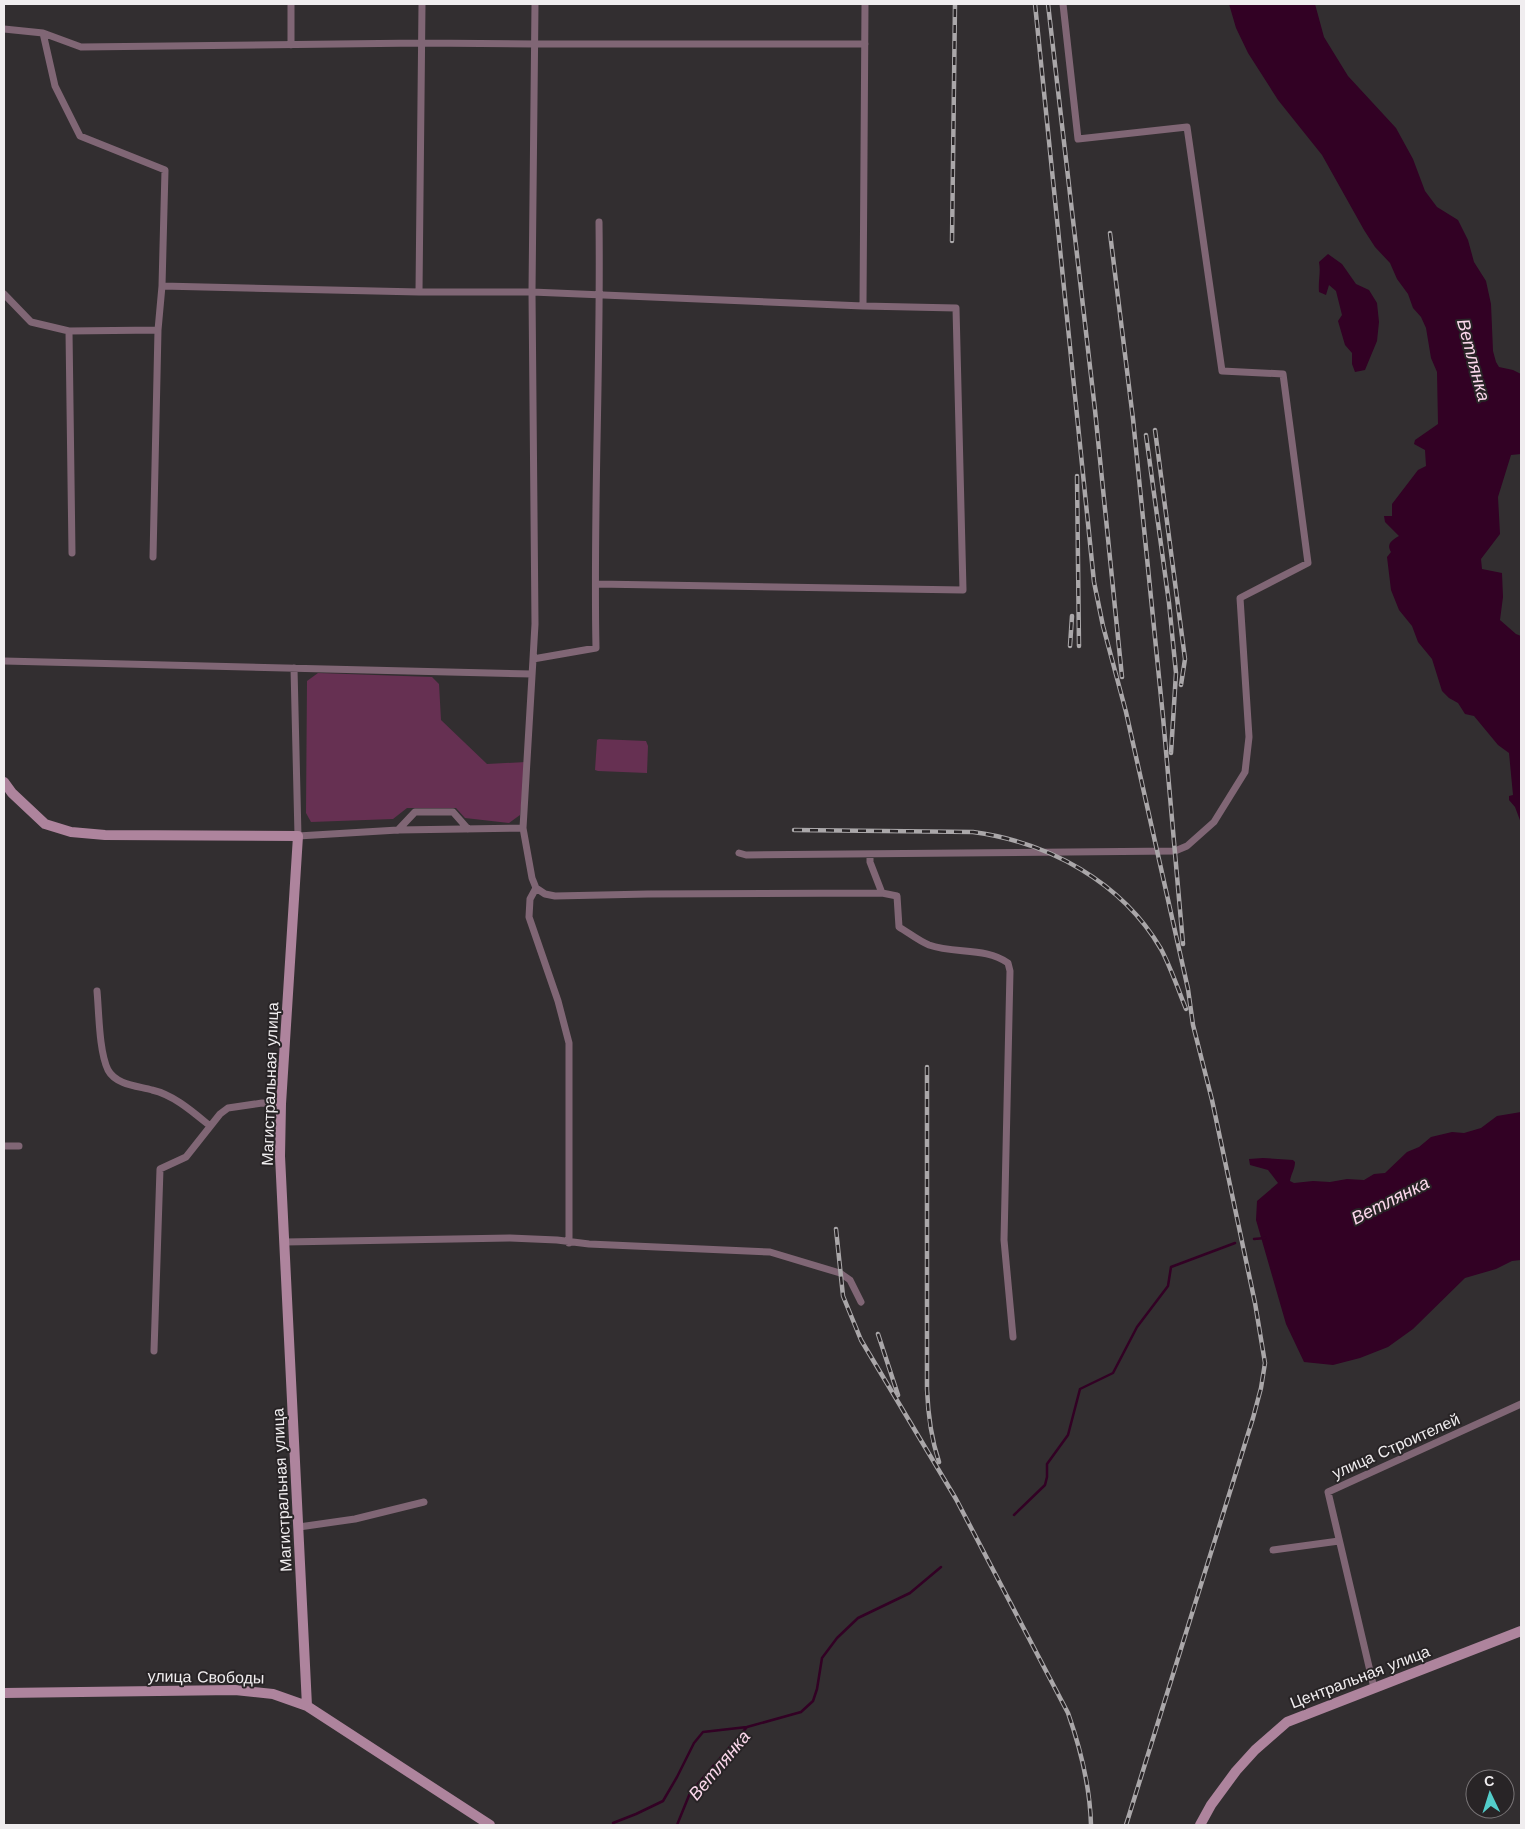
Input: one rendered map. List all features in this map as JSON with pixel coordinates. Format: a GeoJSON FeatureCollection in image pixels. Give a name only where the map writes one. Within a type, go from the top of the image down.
{"type":"FeatureCollection","features":[{"type":"Feature","properties":{"kind":"main road"},"geometry":{"type":"LineString","coordinates":[[4,782],[12,793],[45,824],[71,832],[106,835],[298,836]]}},
{"type":"Feature","properties":{"kind":"main road","name":"Магистральная улица"},"geometry":{"type":"LineString","coordinates":[[298,836],[281,1104],[280,1156],[307,1706]]}},
{"type":"Feature","properties":{"kind":"main road","name":"Центральная улица"},"geometry":{"type":"LineString","coordinates":[[1200,1825],[1211,1805],[1236,1771],[1255,1750],[1287,1722],[1521,1631]]}},
{"type":"Feature","properties":{"kind":"main road","name":"улица Свободы"},"geometry":{"type":"LineString","coordinates":[[4,1693],[247,1691],[273,1694],[307,1706],[490,1825]]}},
{"type":"Feature","properties":{"kind":"street"},"geometry":{"type":"LineString","coordinates":[[291,4],[291,44]]}},
{"type":"Feature","properties":{"kind":"street"},"geometry":{"type":"LineString","coordinates":[[420,292],[422,4]]}},
{"type":"Feature","properties":{"kind":"street"},"geometry":{"type":"LineString","coordinates":[[535,4],[532,292],[535,624],[523,828],[532,878],[536,888],[545,894],[555,896],[882,893],[897,896],[899,927],[928,944],[949,950],[992,954],[1008,963],[1010,971],[1004,1240],[1012,1338]]}},
{"type":"Feature","properties":{"kind":"street"},"geometry":{"type":"LineString","coordinates":[[863,306],[865,4]]}},
{"type":"Feature","properties":{"kind":"street"},"geometry":{"type":"LineString","coordinates":[[739,853],[746,855],[1175,851],[1187,846],[1214,822],[1245,772],[1249,737],[1240,598],[1308,563],[1283,374],[1222,371],[1187,126],[1078,139],[1063,4]]}},
{"type":"Feature","properties":{"kind":"street"},"geometry":{"type":"LineString","coordinates":[[4,29],[43,33],[81,47],[421,42],[865,44]]}},
{"type":"Feature","properties":{"kind":"street"},"geometry":{"type":"LineString","coordinates":[[43,33],[55,86],[80,136],[165,170],[162,286],[158,330],[153,557]]}},
{"type":"Feature","properties":{"kind":"street"},"geometry":{"type":"LineString","coordinates":[[533,659],[596,648],[600,294],[599,222]]}},
{"type":"Feature","properties":{"kind":"street"},"geometry":{"type":"LineString","coordinates":[[162,286],[420,292],[532,292],[863,306],[956,308],[963,590],[596,584]]}},
{"type":"Feature","properties":{"kind":"street"},"geometry":{"type":"LineString","coordinates":[[4,294],[31,322],[69,331],[158,330]]}},
{"type":"Feature","properties":{"kind":"street"},"geometry":{"type":"LineString","coordinates":[[69,331],[72,553]]}},
{"type":"Feature","properties":{"kind":"street"},"geometry":{"type":"LineString","coordinates":[[4,661],[532,674]]}},
{"type":"Feature","properties":{"kind":"street"},"geometry":{"type":"LineString","coordinates":[[294,668],[298,836],[398,830],[523,828]]}},
{"type":"Feature","properties":{"kind":"street"},"geometry":{"type":"LineString","coordinates":[[398,830],[415,812],[453,812],[468,829]]}},
{"type":"Feature","properties":{"kind":"street"},"geometry":{"type":"LineString","coordinates":[[870,854],[870,862],[882,893]]}},
{"type":"Feature","properties":{"kind":"street"},"geometry":{"type":"LineString","coordinates":[[536,888],[530,899],[529,917],[558,1001],[568,1043],[569,1243]]}},
{"type":"Feature","properties":{"kind":"street"},"geometry":{"type":"LineString","coordinates":[[97,991],[100,1032],[108,1071],[128,1085],[163,1093],[192,1111],[210,1126]]}},
{"type":"Feature","properties":{"kind":"street"},"geometry":{"type":"LineString","coordinates":[[154,1351],[160,1169],[186,1157],[220,1114],[228,1108],[262,1103],[281,1104]]}},
{"type":"Feature","properties":{"kind":"street"},"geometry":{"type":"LineString","coordinates":[[4,1146],[19,1146]]}},
{"type":"Feature","properties":{"kind":"street"},"geometry":{"type":"LineString","coordinates":[[285,1242],[510,1238],[557,1240],[569,1243],[770,1252],[840,1273],[850,1280],[861,1302]]}},
{"type":"Feature","properties":{"kind":"street","name":"улица Строителей"},"geometry":{"type":"LineString","coordinates":[[1374,1688],[1328,1492],[1521,1404]]}},
{"type":"Feature","properties":{"kind":"street"},"geometry":{"type":"LineString","coordinates":[[299,1527],[355,1519],[424,1502]]}},
{"type":"Feature","properties":{"kind":"street"},"geometry":{"type":"LineString","coordinates":[[1273,1550],[1339,1541]]}},
{"type":"Feature","properties":{"kind":"shaded area"},"geometry":{"type":"Polygon","coordinates":[[[318,673],[432,677],[439,684],[441,720],[487,764],[526,762],[520,815],[509,823],[465,818],[456,808],[407,808],[393,819],[311,822],[306,813],[307,681],[318,673]]]}},
{"type":"Feature","properties":{"kind":"shaded area"},"geometry":{"type":"Polygon","coordinates":[[[597,740],[646,741],[648,746],[647,773],[595,770],[597,740]]]}},
{"type":"Feature","properties":{"kind":"water"},"geometry":{"type":"Polygon","coordinates":[[[1229,4],[1315,4],[1324,37],[1348,76],[1396,128],[1413,159],[1425,191],[1437,207],[1458,220],[1468,240],[1474,262],[1486,281],[1491,304],[1493,351],[1496,362],[1499,367],[1521,374],[1521,454],[1511,455],[1498,497],[1500,534],[1481,559],[1482,569],[1502,573],[1503,597],[1500,620],[1521,636],[1521,823],[1515,807],[1509,800],[1509,796],[1513,795],[1509,753],[1498,745],[1474,716],[1465,714],[1458,703],[1442,691],[1432,659],[1418,642],[1412,626],[1399,610],[1391,590],[1387,557],[1391,552],[1390,542],[1399,536],[1385,522],[1384,516],[1392,516],[1392,504],[1418,470],[1426,466],[1425,450],[1414,444],[1415,440],[1438,424],[1437,372],[1431,358],[1426,328],[1421,317],[1413,308],[1408,294],[1397,279],[1390,263],[1375,247],[1364,230],[1322,155],[1278,100],[1248,53],[1236,28],[1229,4]]]}},
{"type":"Feature","properties":{"kind":"water"},"geometry":{"type":"Polygon","coordinates":[[[1328,254],[1342,264],[1356,284],[1369,290],[1377,303],[1379,322],[1377,341],[1365,370],[1355,372],[1352,364],[1352,353],[1345,345],[1338,321],[1342,315],[1336,291],[1329,285],[1326,295],[1319,292],[1319,262],[1328,254]]]}},
{"type":"Feature","properties":{"kind":"water"},"geometry":{"type":"Polygon","coordinates":[[[1521,1112],[1521,1260],[1512,1261],[1496,1269],[1465,1278],[1413,1329],[1388,1347],[1360,1358],[1333,1365],[1304,1362],[1286,1324],[1256,1220],[1257,1201],[1278,1183],[1268,1170],[1250,1165],[1249,1159],[1293,1160],[1295,1165],[1290,1181],[1294,1183],[1330,1182],[1347,1179],[1364,1180],[1374,1174],[1385,1173],[1407,1152],[1419,1147],[1431,1137],[1452,1132],[1464,1133],[1481,1128],[1497,1116],[1521,1112]]]}},
{"type":"Feature","properties":{"kind":"waterway","name":"Ветлянка"},"geometry":{"type":"LineString","coordinates":[[1254,1239],[1265,1238]]}},
{"type":"Feature","properties":{"kind":"waterway","name":"Ветлянка"},"geometry":{"type":"LineString","coordinates":[[1014,1515],[1045,1485],[1047,1464],[1068,1435],[1080,1389],[1113,1373],[1137,1327],[1168,1286],[1171,1267],[1235,1243]]}},
{"type":"Feature","properties":{"kind":"waterway","name":"Ветлянка"},"geometry":{"type":"LineString","coordinates":[[677,1825],[690,1793],[747,1727],[801,1712],[813,1701],[822,1658],[837,1638],[858,1618],[910,1593],[941,1567]]}},
{"type":"Feature","properties":{"kind":"waterway"},"geometry":{"type":"LineString","coordinates":[[613,1823],[663,1801],[694,1743],[703,1732],[747,1727]]}},
{"type":"Feature","properties":{"kind":"railway"},"geometry":{"type":"LineString","coordinates":[[952,241],[955,4]]}},
{"type":"Feature","properties":{"kind":"railway"},"geometry":{"type":"LineString","coordinates":[[1035,4],[1094,582],[1103,626],[1126,712],[1188,989],[1193,1025],[1212,1100],[1255,1303],[1265,1363],[1253,1418],[1126,1825]]}},
{"type":"Feature","properties":{"kind":"railway"},"geometry":{"type":"LineString","coordinates":[[1048,4],[1095,410],[1122,677]]}},
{"type":"Feature","properties":{"kind":"railway"},"geometry":{"type":"LineString","coordinates":[[1110,233],[1133,419],[1163,717],[1183,944]]}},
{"type":"Feature","properties":{"kind":"railway"},"geometry":{"type":"LineString","coordinates":[[1155,430],[1185,659],[1181,685]]}},
{"type":"Feature","properties":{"kind":"railway"},"geometry":{"type":"LineString","coordinates":[[1146,435],[1169,603],[1176,673],[1171,753]]}},
{"type":"Feature","properties":{"kind":"railway"},"geometry":{"type":"LineString","coordinates":[[1077,476],[1079,646]]}},
{"type":"Feature","properties":{"kind":"railway"},"geometry":{"type":"LineString","coordinates":[[1070,646],[1072,616]]}},
{"type":"Feature","properties":{"kind":"railway"},"geometry":{"type":"LineString","coordinates":[[794,830],[973,832],[1029,845],[1055,856],[1080,869],[1104,885],[1126,904],[1145,925],[1165,956],[1186,1009]]}},
{"type":"Feature","properties":{"kind":"railway"},"geometry":{"type":"LineString","coordinates":[[927,1067],[927,1389],[930,1426],[939,1462]]}},
{"type":"Feature","properties":{"kind":"railway"},"geometry":{"type":"LineString","coordinates":[[836,1229],[843,1296],[861,1340],[956,1499],[1068,1713],[1084,1768],[1089,1796],[1091,1825]]}},
{"type":"Feature","properties":{"kind":"railway"},"geometry":{"type":"LineString","coordinates":[[878,1334],[898,1395]]}}]}
